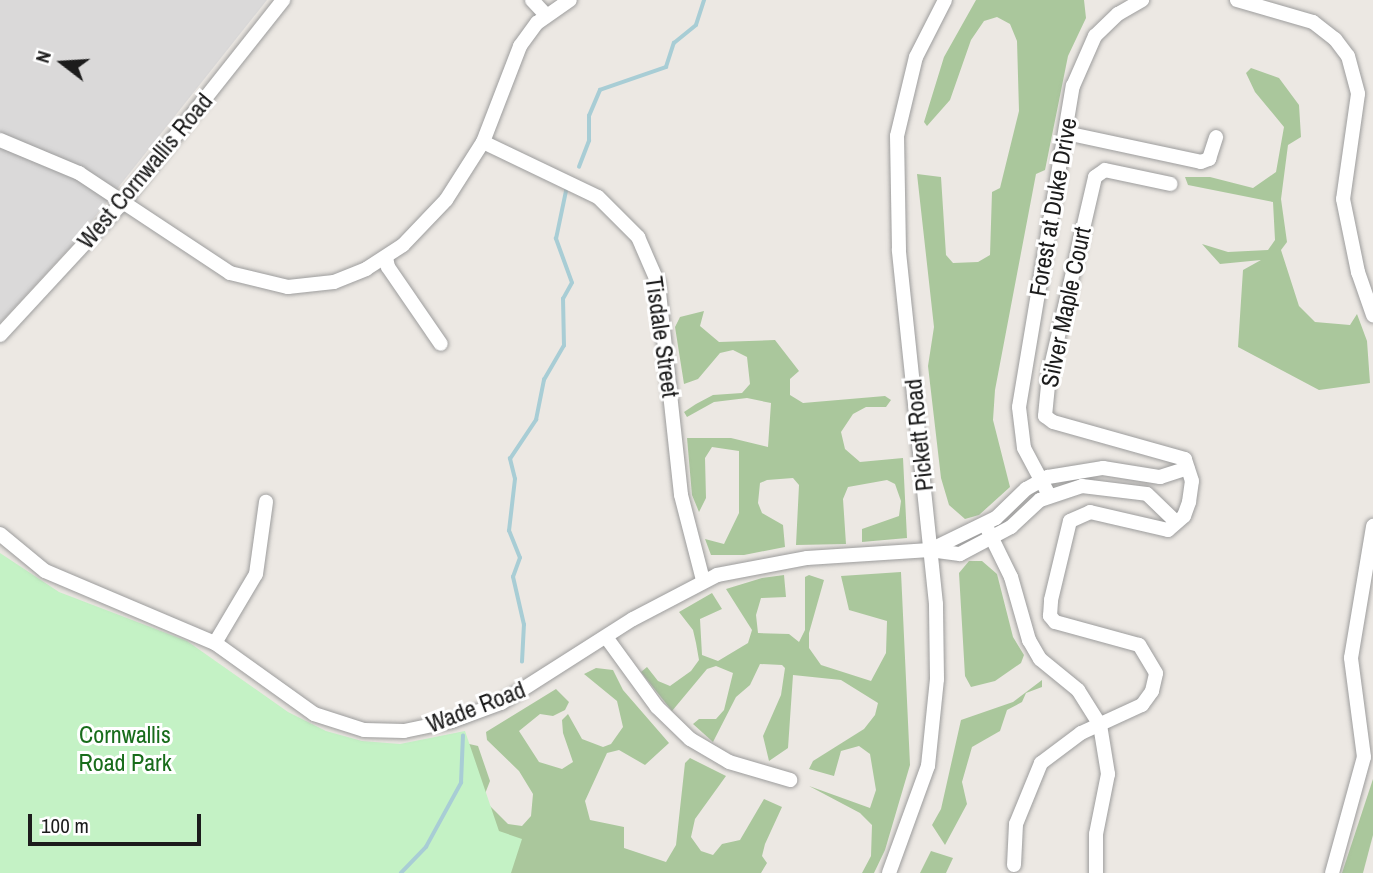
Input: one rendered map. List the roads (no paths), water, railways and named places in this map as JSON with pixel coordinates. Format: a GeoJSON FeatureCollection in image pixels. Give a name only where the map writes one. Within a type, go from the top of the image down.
{"type":"FeatureCollection","features":[{"type":"Feature","properties":{"kind":"street","name":"West Cornwallis Road"},"geometry":{"type":"LineString","coordinates":[[0,335],[123,202],[283,0]]}},
{"type":"Feature","properties":{"kind":"street"},"geometry":{"type":"LineString","coordinates":[[532,0],[546,15]]}},
{"type":"Feature","properties":{"kind":"street"},"geometry":{"type":"LineString","coordinates":[[0,139],[79,173],[219,267],[267,284],[302,287],[334,282],[386,257],[446,200],[483,142],[509,68],[531,30],[546,15],[570,0]]}},
{"type":"Feature","properties":{"kind":"street","name":"Pickett Road"},"geometry":{"type":"LineString","coordinates":[[890,873],[928,766],[933,737],[937,666],[930,550],[895,176],[906,88],[927,31],[945,0]]}},
{"type":"Feature","properties":{"kind":"street","name":"Forest at Duke Drive"},"geometry":{"type":"LineString","coordinates":[[1048,495],[1024,448],[1019,407],[1073,86],[1089,45],[1118,14],[1142,0]]}},
{"type":"Feature","properties":{"kind":"street"},"geometry":{"type":"LineString","coordinates":[[1237,0],[1313,22],[1335,39],[1348,56],[1358,94],[1343,199],[1358,272],[1373,315]]}},
{"type":"Feature","properties":{"kind":"street"},"geometry":{"type":"LineString","coordinates":[[1066,133],[1201,162],[1209,159],[1216,137]]}},
{"type":"Feature","properties":{"kind":"street","name":"Tisdale Street"},"geometry":{"type":"LineString","coordinates":[[483,142],[598,197],[638,237],[658,283],[681,495],[703,580]]}},
{"type":"Feature","properties":{"kind":"street","name":"Silver Maple Court"},"geometry":{"type":"LineString","coordinates":[[1171,184],[1105,170],[1095,177],[1049,375],[1045,416],[1053,422],[1185,459],[1188,468]]}},
{"type":"Feature","properties":{"kind":"street"},"geometry":{"type":"LineString","coordinates":[[386,257],[388,267],[441,344]]}},
{"type":"Feature","properties":{"kind":"street"},"geometry":{"type":"LineString","coordinates":[[930,550],[949,537],[985,524],[1038,480],[1074,469],[1103,468],[1160,477],[1188,468],[1192,481],[1189,502],[1168,530],[1090,512],[1070,521],[1050,616],[1063,626],[1139,645],[1156,673],[1142,705],[1050,752],[1034,775],[1016,824],[1014,865]]}},
{"type":"Feature","properties":{"kind":"street"},"geometry":{"type":"LineString","coordinates":[[930,550],[960,554],[993,539],[1048,495],[1082,486],[1147,494],[1176,522]]}},
{"type":"Feature","properties":{"kind":"street"},"geometry":{"type":"LineString","coordinates":[[215,643],[256,574],[266,502]]}},
{"type":"Feature","properties":{"kind":"street"},"geometry":{"type":"LineString","coordinates":[[985,524],[1011,577],[1029,640],[1040,659],[1078,690],[1100,725],[1108,774],[1096,834],[1096,873]]}},
{"type":"Feature","properties":{"kind":"street"},"geometry":{"type":"LineString","coordinates":[[1332,873],[1364,757],[1351,658],[1373,526]]}},
{"type":"Feature","properties":{"kind":"street","name":"Wade Road"},"geometry":{"type":"LineString","coordinates":[[0,534],[56,576],[215,643],[314,714],[364,730],[404,731],[501,703],[703,580],[782,560],[930,550]]}},
{"type":"Feature","properties":{"kind":"street"},"geometry":{"type":"LineString","coordinates":[[606,637],[657,707],[690,739],[729,762],[790,780]]}},
{"type":"Feature","properties":{"kind":"waterway"},"geometry":{"type":"LineString","coordinates":[[579,167],[589,141],[589,116],[600,90],[666,67],[674,43],[696,25],[704,0]]}},
{"type":"Feature","properties":{"kind":"waterway"},"geometry":{"type":"LineString","coordinates":[[522,662],[524,625],[513,577],[520,558],[509,531],[515,479],[510,459],[536,420],[544,380],[564,346],[563,299],[572,283],[556,239],[566,191]]}},
{"type":"Feature","properties":{"kind":"waterway"},"geometry":{"type":"LineString","coordinates":[[401,873],[426,847],[461,783],[463,736]]}},
{"type":"Feature","properties":{"kind":"park label","name":"Cornwallis Road Park"},"geometry":{"type":"Point","coordinates":[125,749]}}]}
